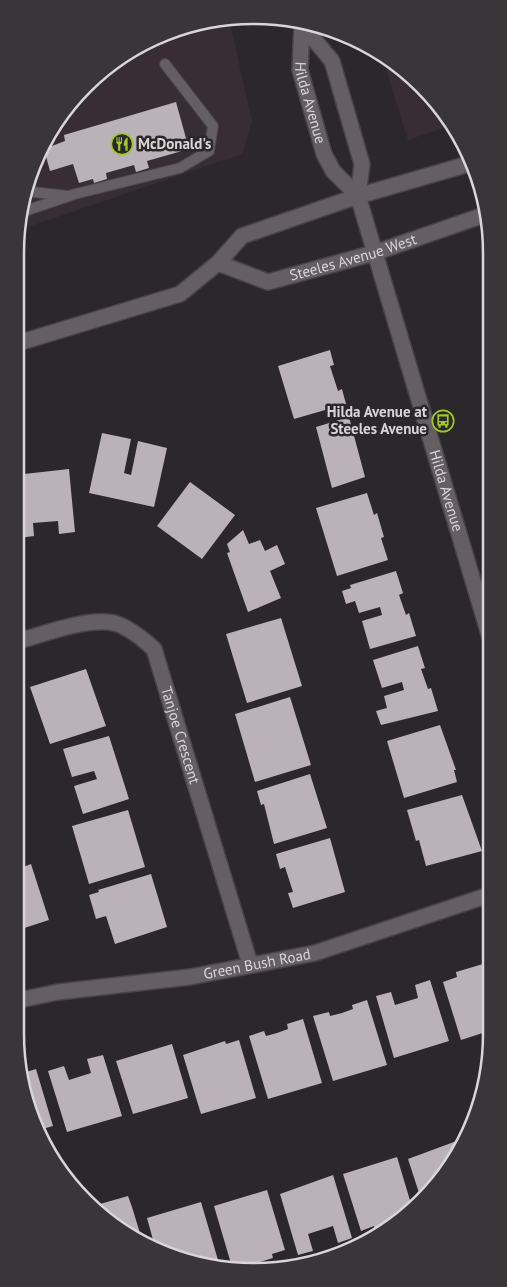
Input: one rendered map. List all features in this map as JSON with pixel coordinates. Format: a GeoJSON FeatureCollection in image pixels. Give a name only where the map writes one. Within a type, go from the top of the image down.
{"type":"FeatureCollection","features":[{"type":"Feature","properties":{"kind":"street","name":"Hilda Avenue"},"geometry":{"type":"LineString","coordinates":[[302,29],[300,70],[324,154],[333,171],[358,196]]}},
{"type":"Feature","properties":{"kind":"street","name":"Hilda Avenue"},"geometry":{"type":"LineString","coordinates":[[306,30],[332,61],[362,164],[358,196],[483,614]]}},
{"type":"Feature","properties":{"kind":"street"},"geometry":{"type":"LineString","coordinates":[[24,341],[180,294],[218,263],[242,236],[358,196],[466,165]]}},
{"type":"Feature","properties":{"kind":"street","name":"Steeles Avenue West"},"geometry":{"type":"LineString","coordinates":[[218,263],[268,282],[374,253],[480,217]]}},
{"type":"Feature","properties":{"kind":"street","name":"Tanjoe Crescent"},"geometry":{"type":"LineString","coordinates":[[24,640],[73,626],[108,621],[136,634],[154,649],[250,964]]}},
{"type":"Feature","properties":{"kind":"street","name":"Green Bush Road"},"geometry":{"type":"LineString","coordinates":[[24,999],[58,992],[190,976],[315,953],[483,897]]}},
{"type":"Feature","properties":{"kind":"lane"},"geometry":{"type":"LineString","coordinates":[[28,210],[70,196],[180,168],[209,151],[213,126],[165,64]]}},
{"type":"Feature","properties":{"kind":"lane"},"geometry":{"type":"LineString","coordinates":[[33,192],[70,196]]}},
{"type":"Feature","properties":{"kind":"shaded area"},"geometry":{"type":"Polygon","coordinates":[[[231,25],[252,122],[242,154],[25,228],[28,209],[41,166],[62,126],[71,114],[91,91],[126,62],[152,47],[180,36],[209,28],[231,25]]]}},
{"type":"Feature","properties":{"kind":"shaded area"},"geometry":{"type":"Polygon","coordinates":[[[385,65],[416,91],[446,127],[408,140],[385,65]]]}},
{"type":"Feature","properties":{"kind":"building","name":"McDonald's"},"geometry":{"type":"Polygon","coordinates":[[[176,102],[189,149],[147,161],[149,168],[136,172],[134,165],[106,173],[107,179],[94,183],[93,179],[79,183],[73,164],[50,171],[46,155],[50,147],[65,141],[64,135],[176,102]]]}},
{"type":"Feature","properties":{"kind":"building"},"geometry":{"type":"Polygon","coordinates":[[[330,350],[334,365],[330,366],[338,391],[342,389],[346,404],[294,419],[278,366],[330,350]]]}},
{"type":"Feature","properties":{"kind":"building"},"geometry":{"type":"Polygon","coordinates":[[[349,417],[365,477],[332,488],[316,427],[349,417]]]}},
{"type":"Feature","properties":{"kind":"building"},"geometry":{"type":"Polygon","coordinates":[[[102,433],[131,439],[124,473],[131,475],[138,441],[167,448],[154,507],[89,493],[102,433]]]}},
{"type":"Feature","properties":{"kind":"building"},"geometry":{"type":"Polygon","coordinates":[[[69,469],[75,532],[59,534],[58,521],[33,523],[34,536],[24,537],[24,474],[69,469]]]}},
{"type":"Feature","properties":{"kind":"building"},"geometry":{"type":"Polygon","coordinates":[[[190,482],[235,515],[202,559],[157,526],[190,482]]]}},
{"type":"Feature","properties":{"kind":"building"},"geometry":{"type":"Polygon","coordinates":[[[367,493],[374,515],[377,513],[384,537],[381,538],[388,560],[337,576],[316,508],[367,493]]]}},
{"type":"Feature","properties":{"kind":"building"},"geometry":{"type":"Polygon","coordinates":[[[243,530],[249,544],[260,540],[265,551],[277,545],[285,564],[270,571],[281,598],[248,612],[227,553],[230,552],[227,544],[243,530]]]}},
{"type":"Feature","properties":{"kind":"building"},"geometry":{"type":"Polygon","coordinates":[[[396,571],[403,593],[399,595],[406,615],[409,613],[416,636],[370,649],[362,621],[382,615],[380,607],[359,613],[355,601],[346,604],[342,591],[351,588],[350,585],[396,571]]]}},
{"type":"Feature","properties":{"kind":"building"},"geometry":{"type":"Polygon","coordinates":[[[281,618],[302,686],[247,703],[226,634],[281,618]]]}},
{"type":"Feature","properties":{"kind":"building"},"geometry":{"type":"Polygon","coordinates":[[[418,646],[425,668],[421,669],[428,689],[431,688],[438,711],[381,725],[376,711],[387,708],[384,696],[404,690],[402,682],[382,688],[373,660],[418,646]]]}},
{"type":"Feature","properties":{"kind":"building"},"geometry":{"type":"Polygon","coordinates":[[[86,669],[106,726],[50,744],[30,687],[86,669]]]}},
{"type":"Feature","properties":{"kind":"building"},"geometry":{"type":"Polygon","coordinates":[[[290,697],[311,765],[255,782],[235,714],[290,697]]]}},
{"type":"Feature","properties":{"kind":"building"},"geometry":{"type":"Polygon","coordinates":[[[440,725],[456,770],[454,770],[457,782],[404,798],[387,741],[440,725]]]}},
{"type":"Feature","properties":{"kind":"building"},"geometry":{"type":"Polygon","coordinates":[[[109,736],[129,799],[83,814],[74,786],[97,779],[94,771],[72,777],[63,749],[109,736]]]}},
{"type":"Feature","properties":{"kind":"building"},"geometry":{"type":"Polygon","coordinates":[[[310,774],[327,828],[274,844],[264,804],[261,805],[257,791],[310,774]]]}},
{"type":"Feature","properties":{"kind":"building"},"geometry":{"type":"Polygon","coordinates":[[[462,795],[482,851],[426,866],[419,840],[416,841],[407,810],[462,795]]]}},
{"type":"Feature","properties":{"kind":"building"},"geometry":{"type":"Polygon","coordinates":[[[128,810],[145,867],[89,884],[72,826],[128,810]]]}},
{"type":"Feature","properties":{"kind":"building"},"geometry":{"type":"Polygon","coordinates":[[[330,838],[345,892],[293,908],[288,893],[293,892],[285,867],[280,869],[276,854],[330,838]]]}},
{"type":"Feature","properties":{"kind":"building"},"geometry":{"type":"Polygon","coordinates":[[[31,864],[49,920],[24,928],[24,867],[31,864]]]}},
{"type":"Feature","properties":{"kind":"building"},"geometry":{"type":"Polygon","coordinates":[[[151,874],[167,927],[115,944],[106,916],[96,919],[89,895],[99,892],[98,890],[151,874]]]}},
{"type":"Feature","properties":{"kind":"building"},"geometry":{"type":"Polygon","coordinates":[[[483,964],[483,1033],[461,1040],[443,982],[457,977],[456,972],[483,964]]]}},
{"type":"Feature","properties":{"kind":"building"},"geometry":{"type":"Polygon","coordinates":[[[430,980],[449,1041],[394,1058],[376,996],[391,992],[395,1005],[418,998],[415,985],[430,980]]]}},
{"type":"Feature","properties":{"kind":"building"},"geometry":{"type":"Polygon","coordinates":[[[367,1000],[387,1065],[333,1081],[313,1016],[329,1012],[330,1016],[342,1013],[353,1009],[352,1005],[367,1000]]]}},
{"type":"Feature","properties":{"kind":"building"},"geometry":{"type":"Polygon","coordinates":[[[303,1019],[322,1083],[268,1099],[249,1036],[264,1031],[266,1036],[277,1033],[288,1029],[287,1024],[303,1019]]]}},
{"type":"Feature","properties":{"kind":"building"},"geometry":{"type":"Polygon","coordinates":[[[239,1040],[256,1098],[201,1114],[183,1055],[225,1041],[226,1044],[239,1040]]]}},
{"type":"Feature","properties":{"kind":"building"},"geometry":{"type":"Polygon","coordinates":[[[172,1044],[188,1098],[133,1114],[116,1061],[172,1044]]]}},
{"type":"Feature","properties":{"kind":"building"},"geometry":{"type":"Polygon","coordinates":[[[103,1055],[122,1116],[67,1132],[48,1071],[64,1066],[69,1080],[91,1073],[87,1059],[103,1055]]]}},
{"type":"Feature","properties":{"kind":"building"},"geometry":{"type":"Polygon","coordinates":[[[36,1069],[53,1126],[44,1129],[36,1107],[27,1072],[36,1069]]]}},
{"type":"Feature","properties":{"kind":"building"},"geometry":{"type":"Polygon","coordinates":[[[456,1141],[445,1161],[419,1193],[408,1159],[456,1141]]]}},
{"type":"Feature","properties":{"kind":"building"},"geometry":{"type":"Polygon","coordinates":[[[397,1157],[410,1201],[381,1225],[361,1231],[343,1174],[397,1157]]]}},
{"type":"Feature","properties":{"kind":"building"},"geometry":{"type":"Polygon","coordinates":[[[333,1175],[352,1238],[338,1243],[333,1226],[308,1234],[313,1251],[298,1255],[280,1194],[333,1175]]]}},
{"type":"Feature","properties":{"kind":"building"},"geometry":{"type":"Polygon","coordinates":[[[267,1190],[285,1250],[272,1254],[273,1258],[256,1263],[231,1262],[214,1206],[267,1190]]]}},
{"type":"Feature","properties":{"kind":"building"},"geometry":{"type":"Polygon","coordinates":[[[128,1196],[140,1232],[126,1225],[100,1204],[128,1196]]]}},
{"type":"Feature","properties":{"kind":"building"},"geometry":{"type":"Polygon","coordinates":[[[201,1202],[218,1260],[180,1251],[153,1241],[147,1218],[201,1202]]]}},
{"type":"Feature","properties":{"kind":"place","name":"McDonald's"},"geometry":{"type":"Point","coordinates":[122,144]}},
{"type":"Feature","properties":{"kind":"place","name":"Hilda Avenue at Steeles Avenue"},"geometry":{"type":"Point","coordinates":[443,421]}}]}
